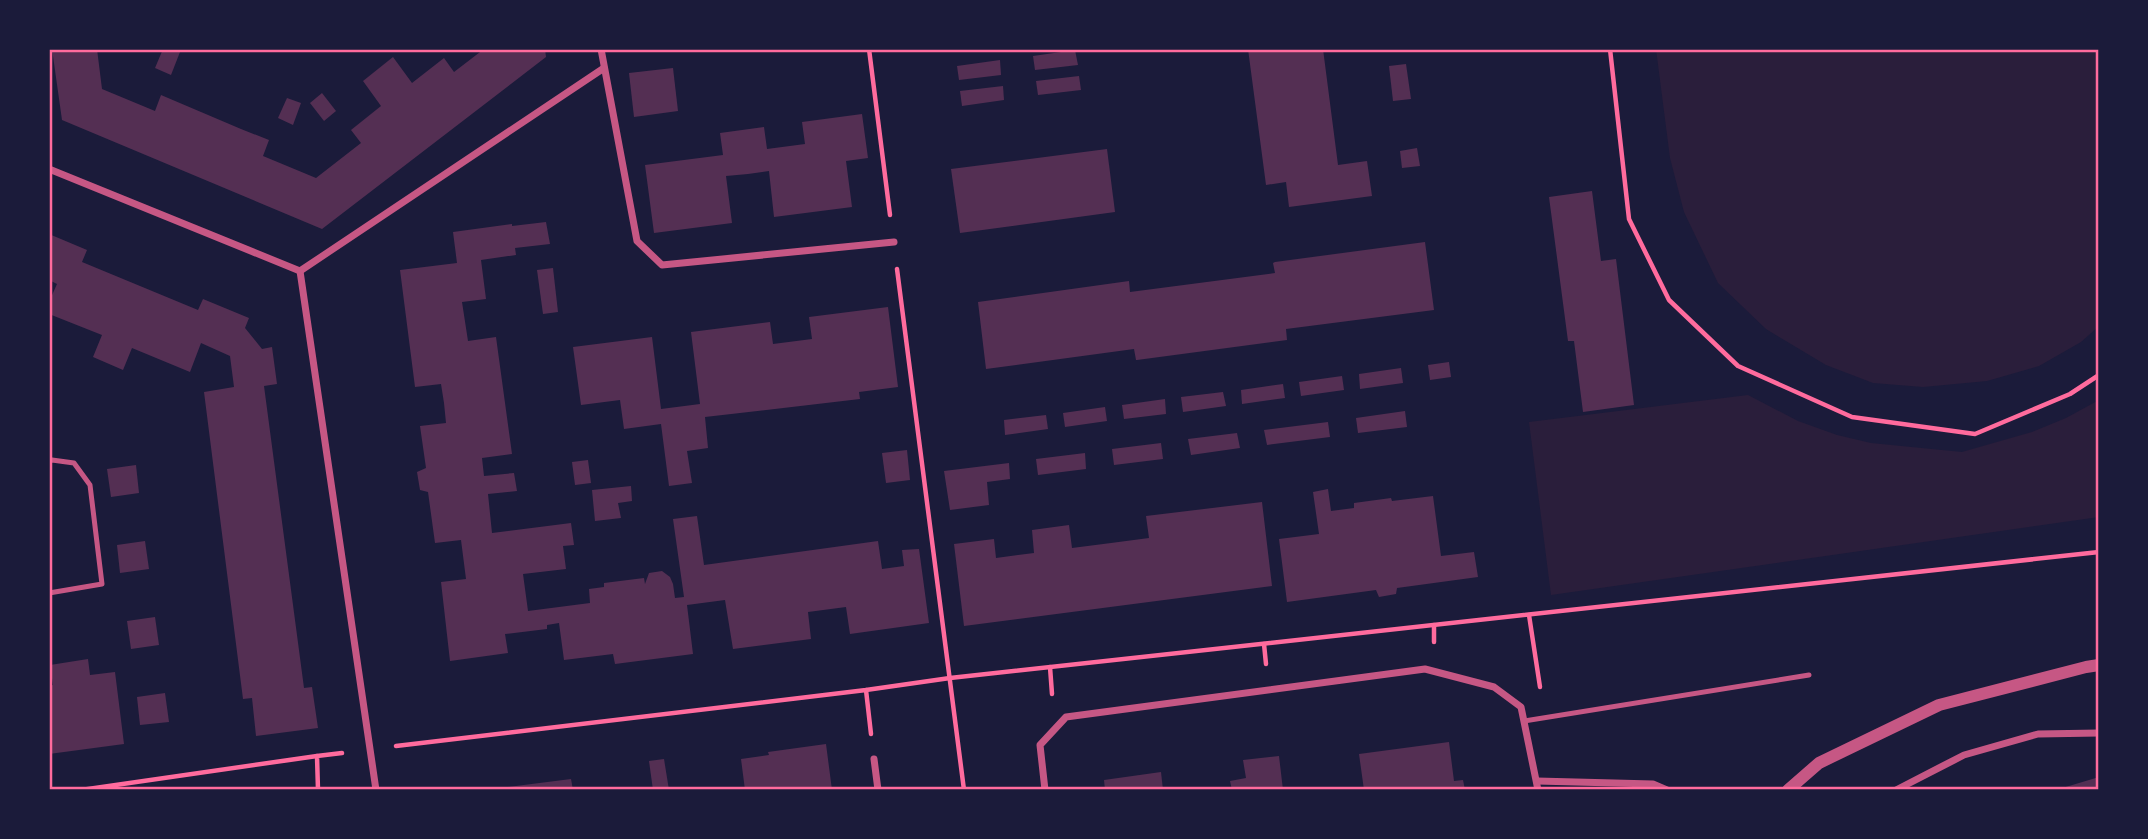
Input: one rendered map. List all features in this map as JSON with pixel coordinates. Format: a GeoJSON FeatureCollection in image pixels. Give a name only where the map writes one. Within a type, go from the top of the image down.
{"type":"FeatureCollection","features":[{"type":"Feature","properties":{"kind":"street"},"geometry":{"type":"LineString","coordinates":[[601,49],[637,241],[662,265],[894,242]]}},
{"type":"Feature","properties":{"kind":"street"},"geometry":{"type":"LineString","coordinates":[[300,271],[604,68]]}},
{"type":"Feature","properties":{"kind":"street"},"geometry":{"type":"LineString","coordinates":[[49,169],[300,271]]}},
{"type":"Feature","properties":{"kind":"street"},"geometry":{"type":"LineString","coordinates":[[300,271],[376,790]]}},
{"type":"Feature","properties":{"kind":"street"},"geometry":{"type":"LineString","coordinates":[[1788,790],[1819,763],[1939,705],[2099,665]]}},
{"type":"Feature","properties":{"kind":"street"},"geometry":{"type":"LineString","coordinates":[[1045,790],[1040,745],[1066,717],[1425,669],[1494,687],[1521,707],[1538,790]]}},
{"type":"Feature","properties":{"kind":"street"},"geometry":{"type":"LineString","coordinates":[[1896,790],[1964,755],[2038,734],[2099,733]]}},
{"type":"Feature","properties":{"kind":"street"},"geometry":{"type":"LineString","coordinates":[[874,759],[878,790]]}},
{"type":"Feature","properties":{"kind":"street"},"geometry":{"type":"LineString","coordinates":[[1537,780],[1653,784],[1667,790]]}},
{"type":"Feature","properties":{"kind":"lane"},"geometry":{"type":"LineString","coordinates":[[49,461],[74,463],[90,485],[102,584],[49,593]]}},
{"type":"Feature","properties":{"kind":"lane"},"geometry":{"type":"LineString","coordinates":[[1524,720],[1809,675]]}},
{"type":"Feature","properties":{"kind":"path"},"geometry":{"type":"LineString","coordinates":[[869,49],[964,790]]}},
{"type":"Feature","properties":{"kind":"path"},"geometry":{"type":"LineString","coordinates":[[1609,49],[1629,219],[1669,300],[1738,366],[1852,417],[1975,434],[2070,394],[2099,375]]}},
{"type":"Feature","properties":{"kind":"path"},"geometry":{"type":"LineString","coordinates":[[81,790],[370,749],[950,678],[2099,552]]}},
{"type":"Feature","properties":{"kind":"path"},"geometry":{"type":"LineString","coordinates":[[1529,615],[1545,717]]}},
{"type":"Feature","properties":{"kind":"path"},"geometry":{"type":"LineString","coordinates":[[866,690],[874,759]]}},
{"type":"Feature","properties":{"kind":"path"},"geometry":{"type":"LineString","coordinates":[[317,757],[318,790]]}},
{"type":"Feature","properties":{"kind":"shaded area"},"geometry":{"type":"Polygon","coordinates":[[[1656,49],[2099,49],[2099,326],[2081,342],[2039,366],[1987,381],[1923,387],[1873,383],[1826,365],[1766,329],[1718,283],[1684,212],[1670,158],[1656,49]]]}},
{"type":"Feature","properties":{"kind":"shaded area"},"geometry":{"type":"Polygon","coordinates":[[[1748,395],[1798,421],[1837,435],[1871,443],[1962,452],[2032,432],[2099,400],[2099,517],[1551,595],[1529,422],[1748,395]]]}},
{"type":"Feature","properties":{"kind":"building"},"geometry":{"type":"Polygon","coordinates":[[[52,49],[97,49],[102,89],[155,111],[161,95],[269,140],[263,156],[316,178],[361,143],[351,130],[381,106],[363,81],[393,57],[412,83],[444,58],[454,72],[484,49],[545,49],[546,57],[322,229],[62,120],[52,49]]]}},
{"type":"Feature","properties":{"kind":"building"},"geometry":{"type":"Polygon","coordinates":[[[163,49],[180,52],[171,75],[155,68],[163,49]]]}},
{"type":"Feature","properties":{"kind":"building"},"geometry":{"type":"Polygon","coordinates":[[[1248,49],[1323,49],[1338,165],[1367,161],[1372,196],[1289,207],[1286,182],[1266,185],[1248,49]]]}},
{"type":"Feature","properties":{"kind":"building"},"geometry":{"type":"Polygon","coordinates":[[[1075,50],[1078,65],[1035,70],[1033,56],[1075,50]]]}},
{"type":"Feature","properties":{"kind":"building"},"geometry":{"type":"Polygon","coordinates":[[[1000,60],[1001,75],[959,80],[957,66],[1000,60]]]}},
{"type":"Feature","properties":{"kind":"building"},"geometry":{"type":"Polygon","coordinates":[[[1406,64],[1411,99],[1393,101],[1389,66],[1406,64]]]}},
{"type":"Feature","properties":{"kind":"building"},"geometry":{"type":"Polygon","coordinates":[[[673,68],[678,111],[634,117],[629,73],[673,68]]]}},
{"type":"Feature","properties":{"kind":"building"},"geometry":{"type":"Polygon","coordinates":[[[1079,76],[1081,90],[1038,95],[1036,81],[1079,76]]]}},
{"type":"Feature","properties":{"kind":"building"},"geometry":{"type":"Polygon","coordinates":[[[1003,86],[1004,100],[962,106],[960,91],[1003,86]]]}},
{"type":"Feature","properties":{"kind":"building"},"geometry":{"type":"Polygon","coordinates":[[[322,93],[336,111],[324,121],[310,103],[322,93]]]}},
{"type":"Feature","properties":{"kind":"building"},"geometry":{"type":"Polygon","coordinates":[[[287,98],[301,103],[293,125],[278,118],[287,98]]]}},
{"type":"Feature","properties":{"kind":"building"},"geometry":{"type":"Polygon","coordinates":[[[862,114],[868,158],[846,161],[852,207],[774,217],[769,171],[726,176],[732,223],[654,233],[645,165],[723,155],[720,133],[764,127],[767,149],[805,144],[802,122],[862,114]]]}},
{"type":"Feature","properties":{"kind":"building"},"geometry":{"type":"Polygon","coordinates":[[[1417,148],[1420,166],[1402,168],[1400,151],[1417,148]]]}},
{"type":"Feature","properties":{"kind":"building"},"geometry":{"type":"Polygon","coordinates":[[[1107,149],[1115,212],[960,233],[951,169],[1107,149]]]}},
{"type":"Feature","properties":{"kind":"building"},"geometry":{"type":"Polygon","coordinates":[[[1592,191],[1601,261],[1616,259],[1634,405],[1583,412],[1574,341],[1568,341],[1549,197],[1592,191]]]}},
{"type":"Feature","properties":{"kind":"building"},"geometry":{"type":"Polygon","coordinates":[[[546,222],[550,244],[515,248],[516,255],[481,260],[486,299],[462,302],[468,341],[496,337],[512,454],[482,458],[484,476],[514,473],[517,491],[488,494],[492,533],[571,523],[574,545],[563,546],[566,569],[523,574],[528,611],[590,603],[589,589],[604,587],[604,583],[644,578],[645,584],[649,573],[662,571],[670,577],[675,598],[684,597],[673,519],[697,516],[704,565],[878,541],[882,569],[904,566],[902,550],[919,549],[929,623],[850,634],[846,607],[808,612],[811,639],[733,649],[725,600],[687,605],[693,654],[615,664],[613,654],[564,660],[559,623],[547,625],[547,629],[505,634],[508,653],[450,661],[441,582],[466,579],[461,540],[435,543],[428,492],[420,490],[417,472],[426,468],[420,426],[446,423],[444,403],[441,384],[415,387],[400,270],[457,263],[453,232],[546,222]]]}},
{"type":"Feature","properties":{"kind":"building"},"geometry":{"type":"Polygon","coordinates":[[[49,234],[87,250],[82,262],[198,310],[203,299],[249,318],[245,328],[262,349],[272,347],[277,384],[264,386],[304,688],[312,687],[318,728],[256,736],[252,698],[243,699],[204,392],[234,387],[230,356],[201,343],[190,372],[132,348],[123,370],[93,357],[102,335],[49,314],[49,302],[57,284],[49,280],[49,234]]]}},
{"type":"Feature","properties":{"kind":"building"},"geometry":{"type":"Polygon","coordinates":[[[1425,242],[1434,310],[1286,329],[1287,340],[1137,360],[1134,349],[986,369],[978,302],[1129,281],[1130,292],[1275,273],[1275,262],[1425,242]]]}},
{"type":"Feature","properties":{"kind":"building"},"geometry":{"type":"Polygon","coordinates":[[[553,268],[558,312],[543,314],[537,270],[553,268]]]}},
{"type":"Feature","properties":{"kind":"building"},"geometry":{"type":"Polygon","coordinates":[[[888,307],[898,387],[859,392],[860,399],[705,417],[708,448],[687,451],[692,483],[669,486],[661,424],[624,429],[620,400],[581,405],[573,347],[652,337],[661,409],[700,404],[691,332],[770,322],[773,344],[812,339],[809,317],[888,307]]]}},
{"type":"Feature","properties":{"kind":"building"},"geometry":{"type":"Polygon","coordinates":[[[1449,362],[1451,377],[1430,380],[1428,365],[1449,362]]]}},
{"type":"Feature","properties":{"kind":"building"},"geometry":{"type":"Polygon","coordinates":[[[1401,368],[1403,383],[1360,389],[1359,374],[1401,368]]]}},
{"type":"Feature","properties":{"kind":"building"},"geometry":{"type":"Polygon","coordinates":[[[1342,376],[1344,390],[1301,396],[1299,382],[1342,376]]]}},
{"type":"Feature","properties":{"kind":"building"},"geometry":{"type":"Polygon","coordinates":[[[1283,384],[1285,398],[1242,404],[1241,390],[1283,384]]]}},
{"type":"Feature","properties":{"kind":"building"},"geometry":{"type":"Polygon","coordinates":[[[1223,392],[1226,406],[1183,412],[1181,397],[1223,392]]]}},
{"type":"Feature","properties":{"kind":"building"},"geometry":{"type":"Polygon","coordinates":[[[1165,399],[1166,414],[1124,419],[1122,405],[1165,399]]]}},
{"type":"Feature","properties":{"kind":"building"},"geometry":{"type":"Polygon","coordinates":[[[1105,407],[1107,421],[1065,427],[1063,413],[1105,407]]]}},
{"type":"Feature","properties":{"kind":"building"},"geometry":{"type":"Polygon","coordinates":[[[1405,411],[1407,427],[1358,433],[1356,418],[1405,411]]]}},
{"type":"Feature","properties":{"kind":"building"},"geometry":{"type":"Polygon","coordinates":[[[1046,415],[1048,429],[1005,435],[1004,420],[1046,415]]]}},
{"type":"Feature","properties":{"kind":"building"},"geometry":{"type":"Polygon","coordinates":[[[1328,422],[1330,437],[1267,445],[1264,430],[1328,422]]]}},
{"type":"Feature","properties":{"kind":"building"},"geometry":{"type":"Polygon","coordinates":[[[1237,433],[1240,448],[1191,455],[1188,439],[1237,433]]]}},
{"type":"Feature","properties":{"kind":"building"},"geometry":{"type":"Polygon","coordinates":[[[1161,443],[1163,459],[1114,465],[1112,449],[1161,443]]]}},
{"type":"Feature","properties":{"kind":"building"},"geometry":{"type":"Polygon","coordinates":[[[907,450],[910,480],[886,483],[882,453],[907,450]]]}},
{"type":"Feature","properties":{"kind":"building"},"geometry":{"type":"Polygon","coordinates":[[[1085,453],[1086,469],[1038,475],[1036,459],[1085,453]]]}},
{"type":"Feature","properties":{"kind":"building"},"geometry":{"type":"Polygon","coordinates":[[[588,460],[591,483],[575,485],[572,462],[588,460]]]}},
{"type":"Feature","properties":{"kind":"building"},"geometry":{"type":"Polygon","coordinates":[[[1009,463],[1010,479],[987,482],[989,505],[950,510],[944,471],[1009,463]]]}},
{"type":"Feature","properties":{"kind":"building"},"geometry":{"type":"Polygon","coordinates":[[[136,465],[139,493],[111,497],[107,469],[136,465]]]}},
{"type":"Feature","properties":{"kind":"building"},"geometry":{"type":"Polygon","coordinates":[[[631,486],[632,501],[618,503],[621,518],[595,521],[592,490],[631,486]]]}},
{"type":"Feature","properties":{"kind":"building"},"geometry":{"type":"Polygon","coordinates":[[[1328,489],[1331,511],[1354,508],[1354,503],[1433,496],[1441,556],[1474,552],[1478,577],[1397,588],[1396,594],[1379,597],[1376,590],[1287,602],[1279,539],[1319,534],[1313,492],[1328,489]]]}},
{"type":"Feature","properties":{"kind":"building"},"geometry":{"type":"Polygon","coordinates":[[[1262,502],[1272,586],[964,626],[954,544],[994,539],[996,558],[1034,553],[1032,530],[1069,525],[1072,548],[1149,538],[1146,516],[1262,502]]]}},
{"type":"Feature","properties":{"kind":"building"},"geometry":{"type":"Polygon","coordinates":[[[145,541],[149,569],[120,573],[117,545],[145,541]]]}},
{"type":"Feature","properties":{"kind":"building"},"geometry":{"type":"Polygon","coordinates":[[[155,617],[159,645],[131,649],[127,621],[155,617]]]}},
{"type":"Feature","properties":{"kind":"building"},"geometry":{"type":"Polygon","coordinates":[[[88,659],[90,675],[115,672],[124,744],[49,754],[49,686],[53,685],[50,665],[88,659]]]}},
{"type":"Feature","properties":{"kind":"building"},"geometry":{"type":"Polygon","coordinates":[[[165,693],[169,722],[140,725],[137,697],[165,693]]]}},
{"type":"Feature","properties":{"kind":"building"},"geometry":{"type":"Polygon","coordinates":[[[1449,742],[1454,781],[1463,780],[1465,790],[1364,790],[1359,754],[1449,742]]]}},
{"type":"Feature","properties":{"kind":"building"},"geometry":{"type":"Polygon","coordinates":[[[826,744],[832,790],[745,790],[741,759],[769,755],[768,752],[826,744]]]}},
{"type":"Feature","properties":{"kind":"building"},"geometry":{"type":"Polygon","coordinates":[[[1279,756],[1283,790],[1232,790],[1230,781],[1246,778],[1243,760],[1279,756]]]}},
{"type":"Feature","properties":{"kind":"building"},"geometry":{"type":"Polygon","coordinates":[[[664,759],[669,790],[653,790],[649,761],[664,759]]]}},
{"type":"Feature","properties":{"kind":"building"},"geometry":{"type":"Polygon","coordinates":[[[1161,772],[1163,790],[1105,790],[1104,780],[1161,772]]]}},
{"type":"Feature","properties":{"kind":"building"},"geometry":{"type":"Polygon","coordinates":[[[2099,777],[2099,790],[2059,790],[2059,789],[2099,777]]]}},
{"type":"Feature","properties":{"kind":"building"},"geometry":{"type":"Polygon","coordinates":[[[571,779],[573,790],[499,790],[499,788],[571,779]]]}}]}
